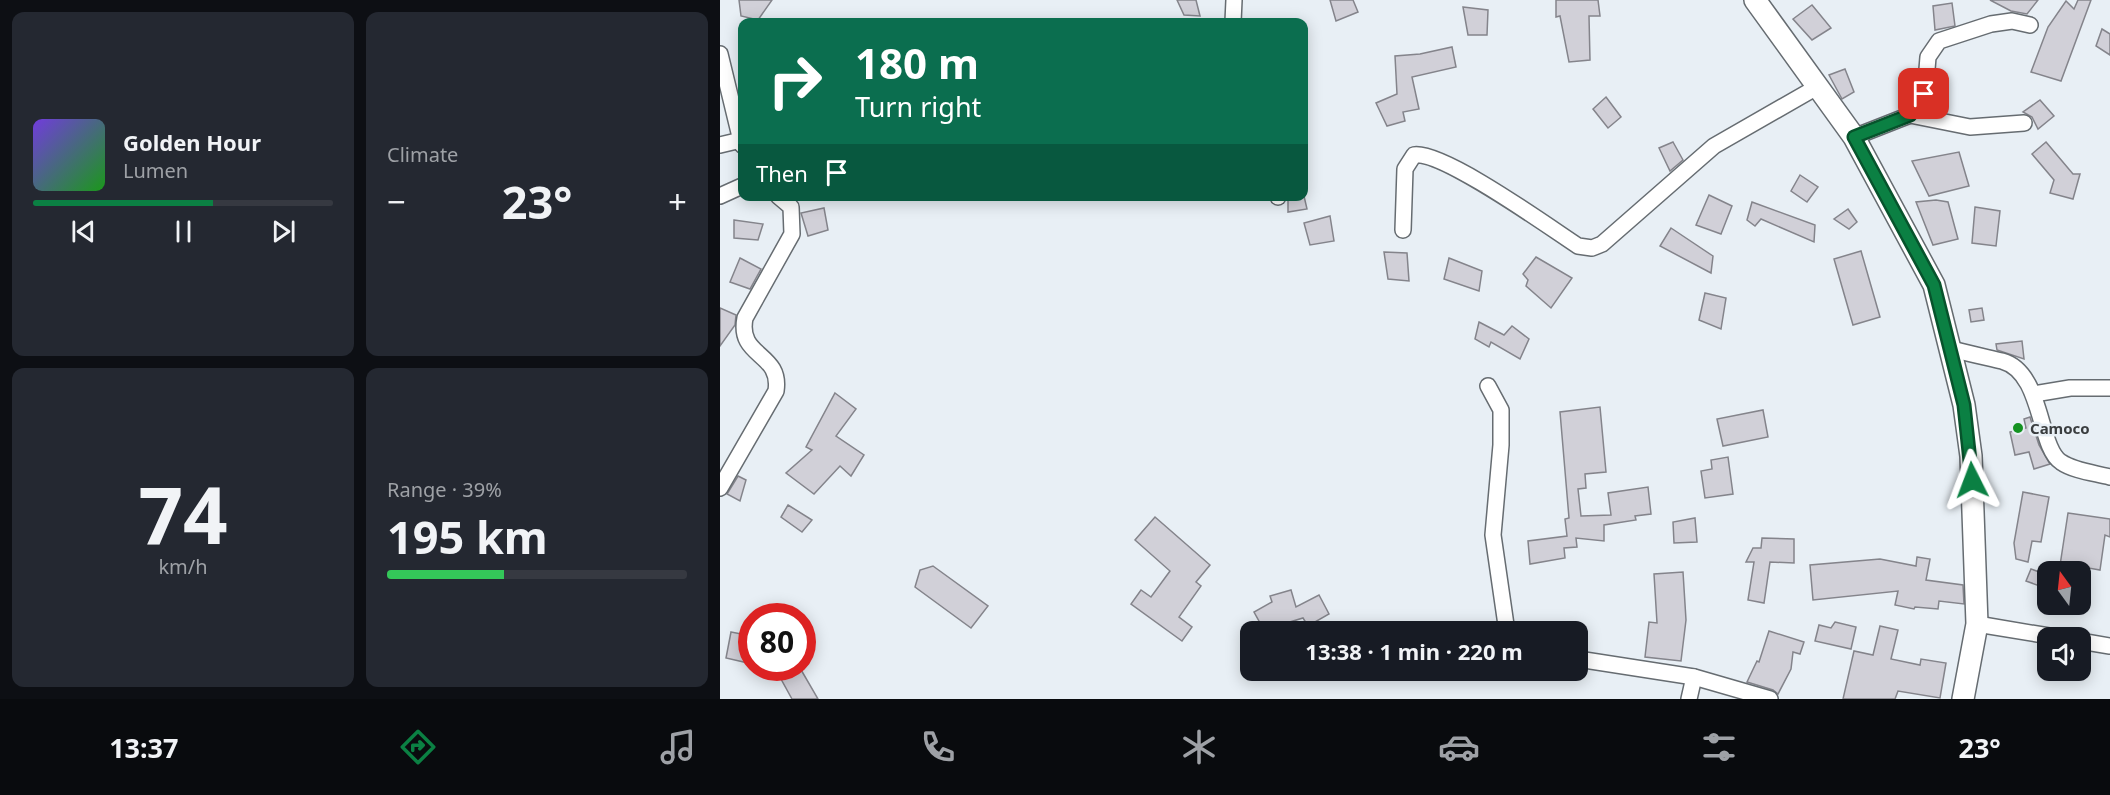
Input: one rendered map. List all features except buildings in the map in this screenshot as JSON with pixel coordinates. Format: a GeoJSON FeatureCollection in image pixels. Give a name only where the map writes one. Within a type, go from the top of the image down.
{"type":"FeatureCollection","features":[{"type":"Feature","properties":{"kind":"highway"},"geometry":{"type":"LineString","coordinates":[[1755,0],[1854,137],[1934,285],[1964,405],[1971,456],[1977,624],[1963,699]]}},
{"type":"Feature","properties":{"kind":"street"},"geometry":{"type":"LineString","coordinates":[[1233,18],[1234,0]]}},
{"type":"Feature","properties":{"kind":"street"},"geometry":{"type":"LineString","coordinates":[[1910,115],[1924,94],[1928,57],[1939,41],[1990,24],[2012,21],[2030,25]]}},
{"type":"Feature","properties":{"kind":"street"},"geometry":{"type":"LineString","coordinates":[[720,54],[738,127]]}},
{"type":"Feature","properties":{"kind":"street"},"geometry":{"type":"LineString","coordinates":[[1403,230],[1405,169],[1414,155],[1419,154],[1437,159],[1482,182],[1578,246],[1592,248],[1602,244],[1714,146],[1817,87]]}},
{"type":"Feature","properties":{"kind":"street"},"geometry":{"type":"LineString","coordinates":[[1854,137],[1910,115],[1970,127],[2024,123]]}},
{"type":"Feature","properties":{"kind":"street"},"geometry":{"type":"LineString","coordinates":[[720,145],[738,143]]}},
{"type":"Feature","properties":{"kind":"street"},"geometry":{"type":"LineString","coordinates":[[720,196],[738,188]]}},
{"type":"Feature","properties":{"kind":"street"},"geometry":{"type":"LineString","coordinates":[[720,488],[776,391],[777,378],[771,366],[746,341],[742,332],[745,318],[792,234],[792,207],[784,201]]}},
{"type":"Feature","properties":{"kind":"street"},"geometry":{"type":"LineString","coordinates":[[1948,348],[2002,361],[2015,370],[2034,394],[2052,451],[2059,461],[2110,477]]}},
{"type":"Feature","properties":{"kind":"street"},"geometry":{"type":"LineString","coordinates":[[1488,386],[1501,410],[1501,445],[1493,536],[1506,621]]}},
{"type":"Feature","properties":{"kind":"street"},"geometry":{"type":"LineString","coordinates":[[2034,394],[2070,388],[2110,388]]}},
{"type":"Feature","properties":{"kind":"street"},"geometry":{"type":"LineString","coordinates":[[1977,624],[2037,634]]}},
{"type":"Feature","properties":{"kind":"street"},"geometry":{"type":"LineString","coordinates":[[2091,643],[2110,646]]}},
{"type":"Feature","properties":{"kind":"street"},"geometry":{"type":"LineString","coordinates":[[1588,661],[1694,677],[1770,699]]}},
{"type":"Feature","properties":{"kind":"street"},"geometry":{"type":"LineString","coordinates":[[1689,699],[1694,677]]}},
{"type":"Feature","properties":{"kind":"place","name":"Camoco"},"geometry":{"type":"Point","coordinates":[2018,428]}},
{"type":"Feature","properties":{"kind":"route"},"geometry":{"type":"LineString","coordinates":[[1924,94],[1918,107],[1910,115],[1854,137],[1934,285],[1964,405],[1972,480]]}}]}
